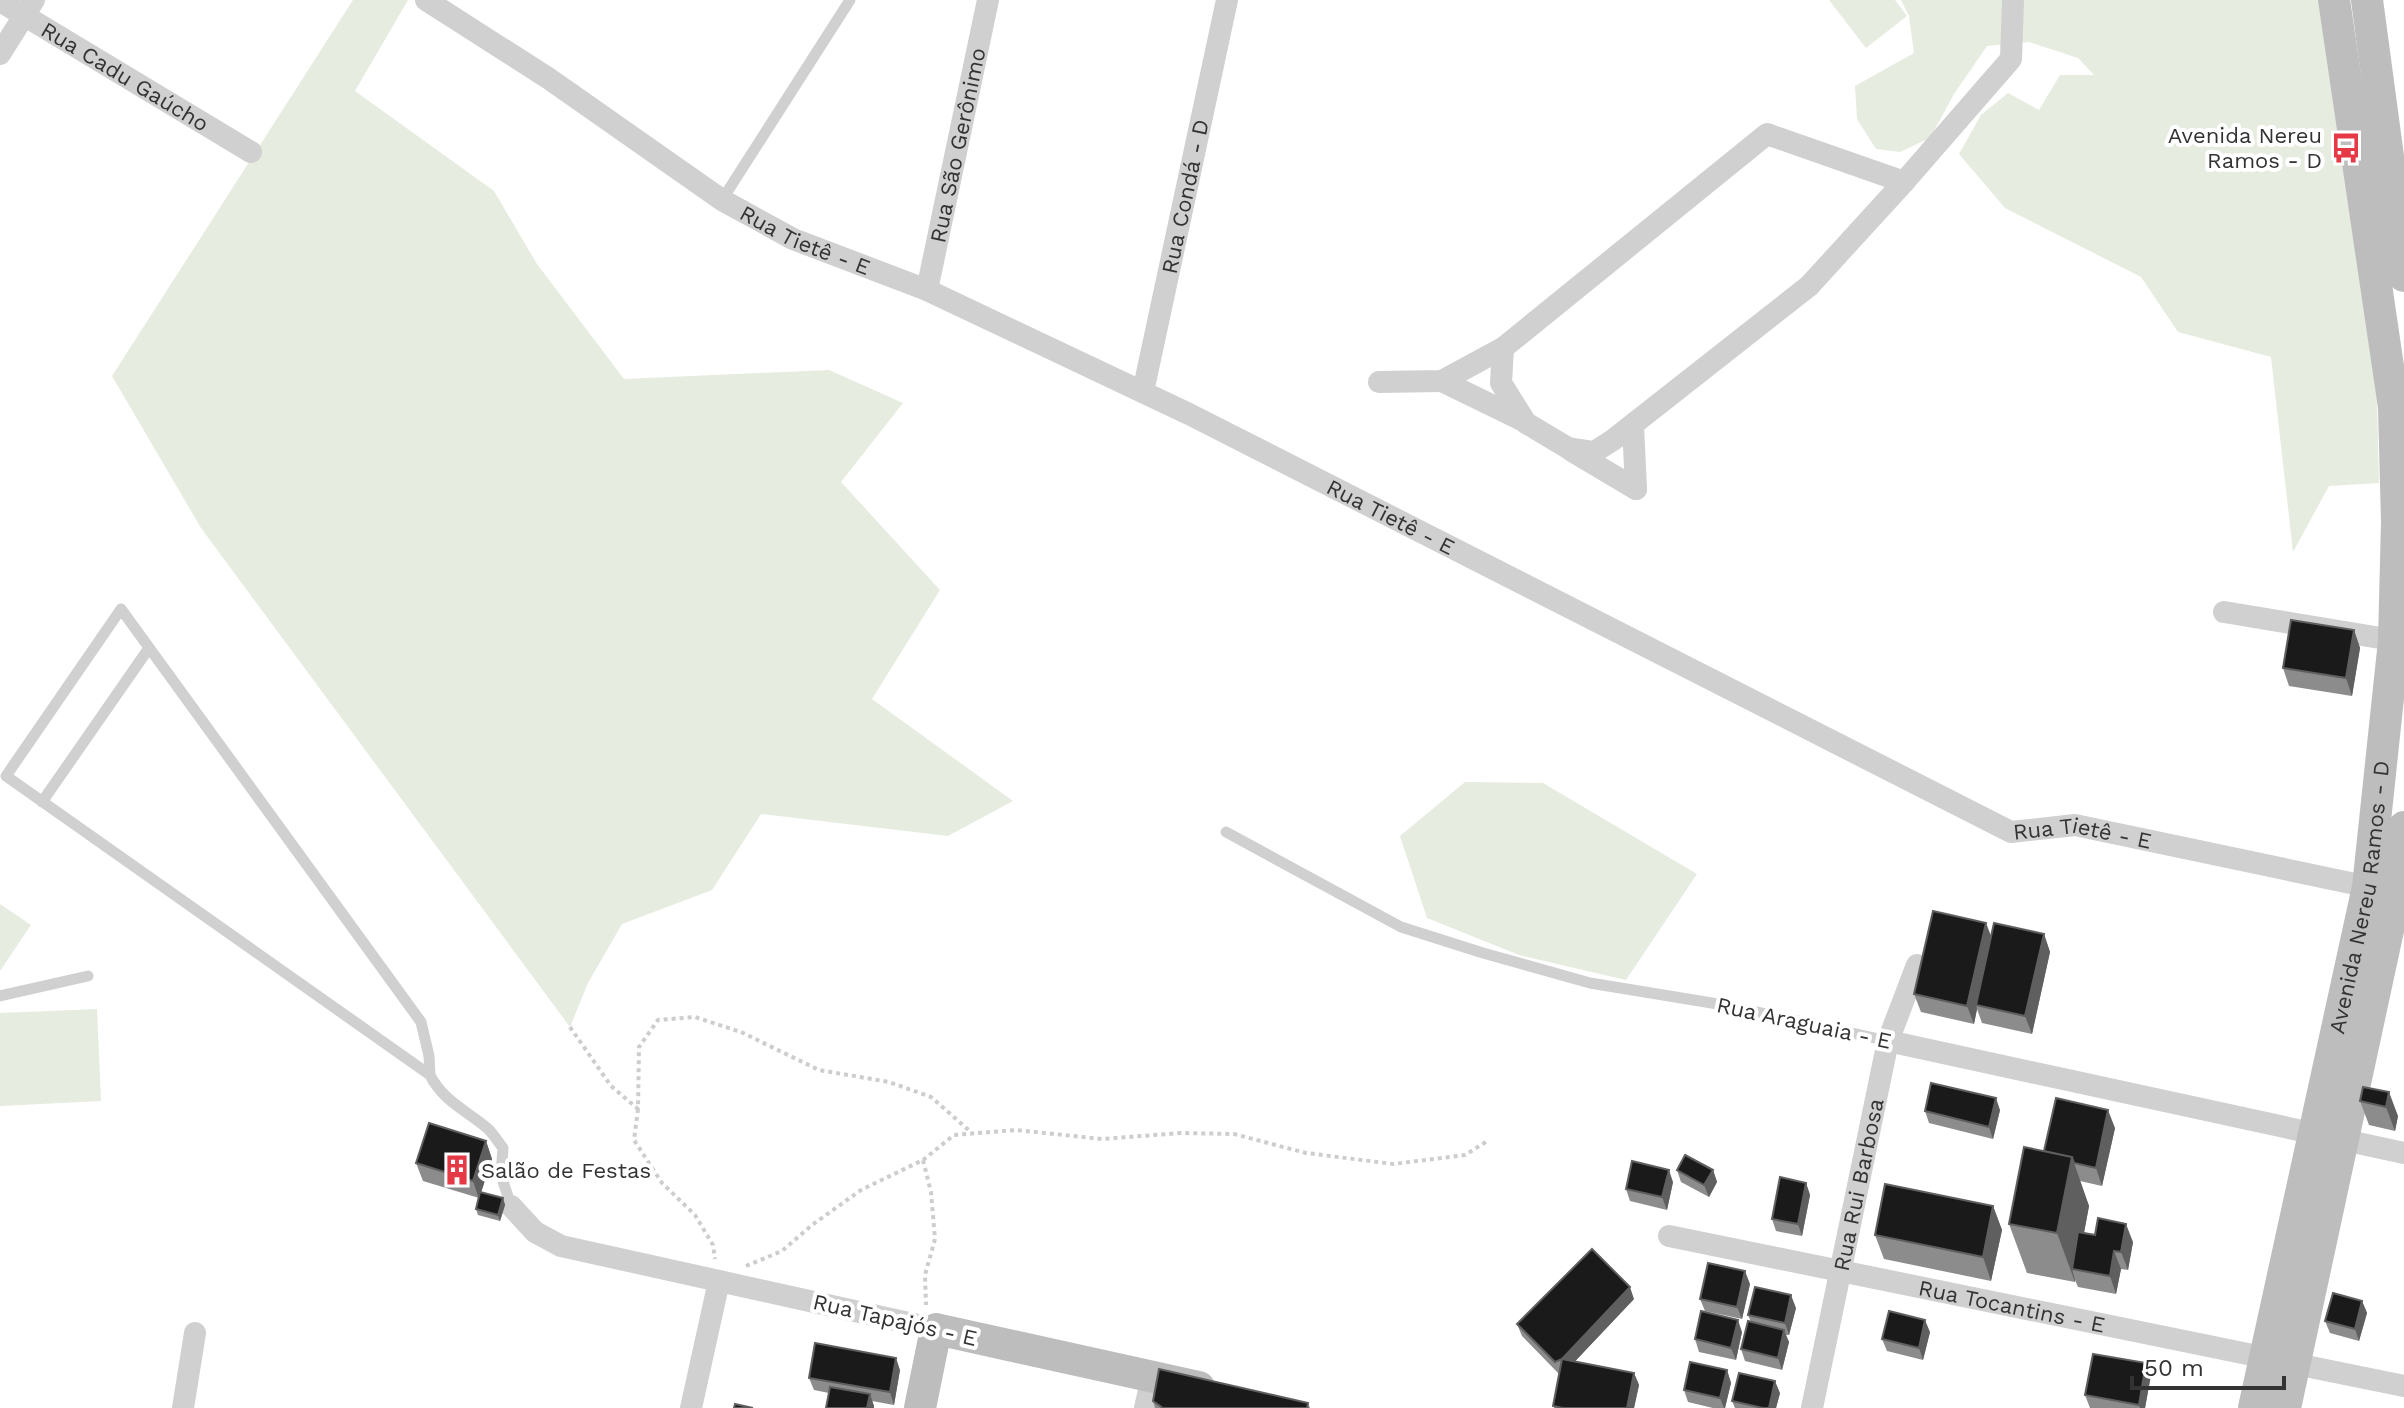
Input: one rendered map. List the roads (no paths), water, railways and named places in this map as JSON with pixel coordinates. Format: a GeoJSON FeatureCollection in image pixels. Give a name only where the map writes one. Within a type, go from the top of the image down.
{"type":"FeatureCollection","features":[{"type":"Feature","properties":{"kind":"street","name":"Rua Tietê - E"},"geometry":{"type":"LineString","coordinates":[[426,0],[548,78],[722,200],[793,239],[927,290],[1143,392],[2011,832],[2075,825],[2389,892]]}},
{"type":"Feature","properties":{"kind":"street","name":"Rua São Gerônimo"},"geometry":{"type":"LineString","coordinates":[[927,290],[988,0]]}},
{"type":"Feature","properties":{"kind":"street","name":"Rua Condá - D"},"geometry":{"type":"LineString","coordinates":[[1143,392],[1227,0]]}},
{"type":"Feature","properties":{"kind":"street"},"geometry":{"type":"LineString","coordinates":[[1568,448],[1594,452],[1633,425],[1809,286],[2011,59],[2013,0]]}},
{"type":"Feature","properties":{"kind":"street","name":"Avenida Nereu Ramos - D"},"geometry":{"type":"LineString","coordinates":[[2334,0],[2394,407],[2399,642],[2389,892]]}},
{"type":"Feature","properties":{"kind":"street"},"geometry":{"type":"LineString","coordinates":[[2367,0],[2404,276]]}},
{"type":"Feature","properties":{"kind":"street","name":"Rua Cadu Gaúcho"},"geometry":{"type":"LineString","coordinates":[[0,1],[29,8],[251,152]]}},
{"type":"Feature","properties":{"kind":"street"},"geometry":{"type":"LineString","coordinates":[[0,54],[29,8]]}},
{"type":"Feature","properties":{"kind":"street"},"geometry":{"type":"LineString","coordinates":[[1442,381],[1503,348],[1767,134],[1904,182]]}},
{"type":"Feature","properties":{"kind":"street"},"geometry":{"type":"LineString","coordinates":[[1503,348],[1501,383],[1526,423]]}},
{"type":"Feature","properties":{"kind":"street"},"geometry":{"type":"LineString","coordinates":[[1379,382],[1442,381],[1526,423],[1636,489],[1633,425]]}},
{"type":"Feature","properties":{"kind":"street"},"geometry":{"type":"LineString","coordinates":[[2224,612],[2399,642]]}},
{"type":"Feature","properties":{"kind":"street","name":"Avenida Nereu Ramos - D"},"geometry":{"type":"LineString","coordinates":[[2254,1408],[2280,1360],[2328,1137],[2404,827]]}},
{"type":"Feature","properties":{"kind":"street","name":"Rua Rui Barbosa"},"geometry":{"type":"LineString","coordinates":[[1812,1408],[1888,1041],[1917,965]]}},
{"type":"Feature","properties":{"kind":"street","name":"Rua Araguaia - E"},"geometry":{"type":"LineString","coordinates":[[1888,1041],[2404,1153]]}},
{"type":"Feature","properties":{"kind":"street","name":"Rua Tapajós - E"},"geometry":{"type":"LineString","coordinates":[[511,1206],[535,1232],[561,1246],[931,1328],[1149,1393],[1230,1394]]}},
{"type":"Feature","properties":{"kind":"street","name":"Rua Tocantins - E"},"geometry":{"type":"LineString","coordinates":[[1669,1236],[2404,1386]]}},
{"type":"Feature","properties":{"kind":"street"},"geometry":{"type":"LineString","coordinates":[[691,1408],[719,1281]]}},
{"type":"Feature","properties":{"kind":"street"},"geometry":{"type":"LineString","coordinates":[[920,1408],[931,1328]]}},
{"type":"Feature","properties":{"kind":"street"},"geometry":{"type":"LineString","coordinates":[[183,1408],[195,1333]]}},
{"type":"Feature","properties":{"kind":"street","name":"Avenida Nereu Ramos - D"},"geometry":{"type":"LineString","coordinates":[[2280,1360],[2285,1408]]}},
{"type":"Feature","properties":{"kind":"lane"},"geometry":{"type":"LineString","coordinates":[[722,200],[850,0]]}},
{"type":"Feature","properties":{"kind":"lane"},"geometry":{"type":"LineString","coordinates":[[430,1075],[6,776],[121,609],[421,1022],[430,1075],[435,1085],[455,1107],[488,1129],[503,1148],[501,1175],[511,1206]]}},
{"type":"Feature","properties":{"kind":"lane"},"geometry":{"type":"LineString","coordinates":[[42,802],[149,648]]}},
{"type":"Feature","properties":{"kind":"lane","name":"Rua Araguaia - E"},"geometry":{"type":"LineString","coordinates":[[1226,832],[1401,927],[1469,949],[1590,983],[1730,1006],[1888,1041]]}},
{"type":"Feature","properties":{"kind":"lane"},"geometry":{"type":"LineString","coordinates":[[0,996],[88,976]]}},
{"type":"Feature","properties":{"kind":"place","name":"Avenida Nereu Ramos - D"},"geometry":{"type":"Point","coordinates":[2346,148]}},
{"type":"Feature","properties":{"kind":"place","name":"Salão de Festas"},"geometry":{"type":"Point","coordinates":[457,1170]}}]}
